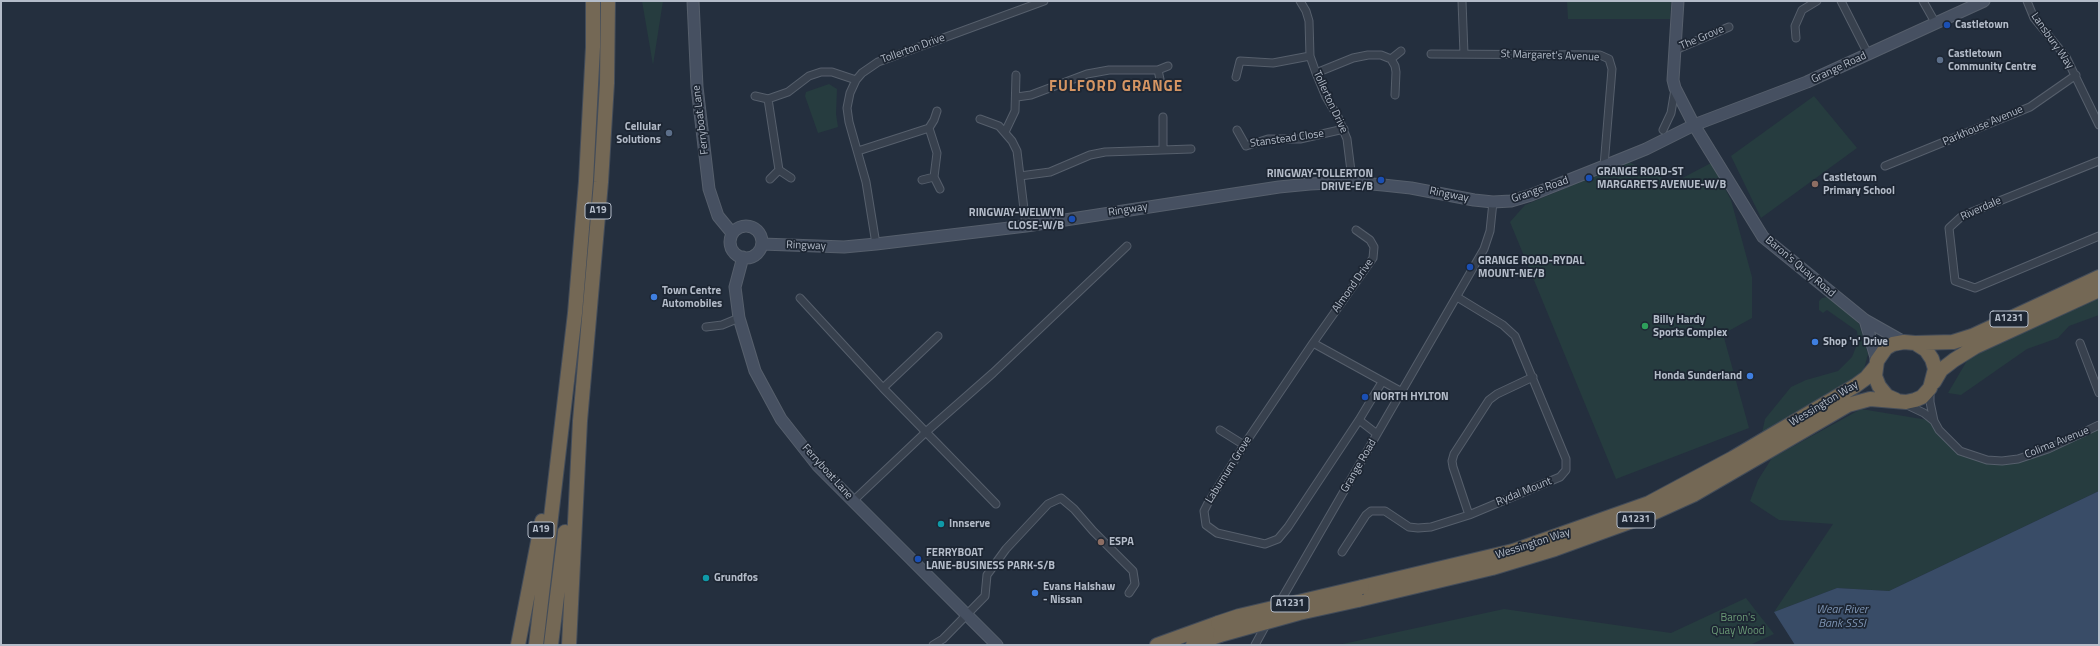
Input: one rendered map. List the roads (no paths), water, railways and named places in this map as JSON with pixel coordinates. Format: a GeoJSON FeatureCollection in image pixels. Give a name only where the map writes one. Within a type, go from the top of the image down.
{"type":"FeatureCollection","features":[{"type":"Feature","properties":{"kind":"highway","name":"A19"},"geometry":{"type":"LineString","coordinates":[[536,645],[575,313],[586,181],[593,47],[593,1]]}},
{"type":"Feature","properties":{"kind":"highway","name":"A19"},"geometry":{"type":"LineString","coordinates":[[551,645],[580,421],[601,182],[607,83],[608,1]]}},
{"type":"Feature","properties":{"kind":"highway","name":"Wessington Way"},"geometry":{"type":"LineString","coordinates":[[1158,645],[1219,629],[1292,615],[1360,593],[1513,551],[1648,503],[1733,458],[1855,386],[1866,378],[1886,348],[1893,344],[1953,342],[1972,336],[2099,277]]}},
{"type":"Feature","properties":{"kind":"highway","name":"Wessington Way"},"geometry":{"type":"LineString","coordinates":[[1360,593],[1528,558],[1628,523],[1693,495],[1848,405],[1870,399],[1898,401],[1915,400],[1922,397],[1932,386],[1942,370],[1974,347],[2099,290]]}},
{"type":"Feature","properties":{"kind":"highway"},"geometry":{"type":"LineString","coordinates":[[1909,343],[1926,350],[1932,358],[1935,370],[1932,386]]}},
{"type":"Feature","properties":{"kind":"highway"},"geometry":{"type":"LineString","coordinates":[[1876,364],[1876,376],[1879,386],[1887,396],[1898,401]]}},
{"type":"Feature","properties":{"kind":"highway","name":"A19"},"geometry":{"type":"LineString","coordinates":[[518,645],[563,415]]}},
{"type":"Feature","properties":{"kind":"highway"},"geometry":{"type":"LineString","coordinates":[[568,645],[580,421]]}},
{"type":"Feature","properties":{"kind":"highway","name":"Wessington Way"},"geometry":{"type":"LineString","coordinates":[[1193,645],[1219,629]]}},
{"type":"Feature","properties":{"kind":"street","name":"Ferryboat Lane"},"geometry":{"type":"LineString","coordinates":[[693,1],[697,87],[709,189],[718,216],[732,233]]}},
{"type":"Feature","properties":{"kind":"street","name":"Tollerton Drive"},"geometry":{"type":"LineString","coordinates":[[876,244],[866,182],[849,122],[847,108],[850,93],[856,80],[862,73],[878,62],[1044,1]]}},
{"type":"Feature","properties":{"kind":"street","name":"Tollerton Drive"},"geometry":{"type":"LineString","coordinates":[[1300,1],[1306,11],[1309,21],[1310,56],[1326,97],[1338,117],[1347,139],[1350,159],[1350,182]]}},
{"type":"Feature","properties":{"kind":"street"},"geometry":{"type":"LineString","coordinates":[[1462,1],[1464,54]]}},
{"type":"Feature","properties":{"kind":"street"},"geometry":{"type":"LineString","coordinates":[[1663,130],[1671,113],[1675,88],[1675,50],[1678,1]]}},
{"type":"Feature","properties":{"kind":"street"},"geometry":{"type":"LineString","coordinates":[[1796,38],[1795,26],[1802,10],[1817,1]]}},
{"type":"Feature","properties":{"kind":"street"},"geometry":{"type":"LineString","coordinates":[[1841,1],[1868,54]]}},
{"type":"Feature","properties":{"kind":"street"},"geometry":{"type":"LineString","coordinates":[[1923,1],[1936,24]]}},
{"type":"Feature","properties":{"kind":"street","name":"Grange Road"},"geometry":{"type":"LineString","coordinates":[[1255,645],[1484,250],[1490,231],[1492,202],[1511,201],[1531,195],[1604,166],[1694,125],[1807,82],[1984,1]]}},
{"type":"Feature","properties":{"kind":"street","name":"Lansbury Way"},"geometry":{"type":"LineString","coordinates":[[2027,1],[2034,18],[2066,57],[2099,125]]}},
{"type":"Feature","properties":{"kind":"street","name":"The Grove"},"geometry":{"type":"LineString","coordinates":[[1675,50],[1729,27]]}},
{"type":"Feature","properties":{"kind":"street"},"geometry":{"type":"LineString","coordinates":[[1391,59],[1401,51]]}},
{"type":"Feature","properties":{"kind":"street","name":"St Margaret's Avenue"},"geometry":{"type":"LineString","coordinates":[[1431,54],[1600,55],[1609,59],[1612,68],[1604,166]]}},
{"type":"Feature","properties":{"kind":"street"},"geometry":{"type":"LineString","coordinates":[[1316,73],[1353,58],[1368,55],[1381,56],[1391,59]]}},
{"type":"Feature","properties":{"kind":"street"},"geometry":{"type":"LineString","coordinates":[[1236,77],[1240,61],[1273,63],[1310,56]]}},
{"type":"Feature","properties":{"kind":"street"},"geometry":{"type":"LineString","coordinates":[[1391,59],[1396,72],[1395,95]]}},
{"type":"Feature","properties":{"kind":"street"},"geometry":{"type":"LineString","coordinates":[[1017,97],[1031,95],[1087,74],[1108,70],[1158,70],[1168,66]]}},
{"type":"Feature","properties":{"kind":"street"},"geometry":{"type":"LineString","coordinates":[[1158,70],[1161,84]]}},
{"type":"Feature","properties":{"kind":"street"},"geometry":{"type":"LineString","coordinates":[[755,96],[768,99],[788,92],[809,76],[821,72],[832,72],[856,80]]}},
{"type":"Feature","properties":{"kind":"street"},"geometry":{"type":"LineString","coordinates":[[1005,132],[1015,111],[1017,97],[1016,75]]}},
{"type":"Feature","properties":{"kind":"street","name":"Parkhouse Avenue"},"geometry":{"type":"LineString","coordinates":[[1885,166],[2030,107],[2076,75]]}},
{"type":"Feature","properties":{"kind":"street","name":"Baron's Quay Road"},"geometry":{"type":"LineString","coordinates":[[1675,88],[1694,125],[1763,237],[1865,320],[1909,343]]}},
{"type":"Feature","properties":{"kind":"street"},"geometry":{"type":"LineString","coordinates":[[768,99],[779,170],[791,178]]}},
{"type":"Feature","properties":{"kind":"street"},"geometry":{"type":"LineString","coordinates":[[858,151],[929,128],[937,111]]}},
{"type":"Feature","properties":{"kind":"street"},"geometry":{"type":"LineString","coordinates":[[1163,117],[1163,149]]}},
{"type":"Feature","properties":{"kind":"street"},"geometry":{"type":"LineString","coordinates":[[980,119],[999,126],[1012,140],[1017,150],[1026,226]]}},
{"type":"Feature","properties":{"kind":"street"},"geometry":{"type":"LineString","coordinates":[[929,128],[936,153],[934,177],[940,189]]}},
{"type":"Feature","properties":{"kind":"street","name":"Stanstead Close"},"geometry":{"type":"LineString","coordinates":[[1237,130],[1246,146],[1268,139],[1300,139],[1344,129]]}},
{"type":"Feature","properties":{"kind":"street"},"geometry":{"type":"LineString","coordinates":[[1020,176],[1050,172],[1090,155],[1105,152],[1191,148]]}},
{"type":"Feature","properties":{"kind":"street","name":"Riverdale"},"geometry":{"type":"LineString","coordinates":[[2099,161],[1962,216],[1949,228],[1955,282],[1975,288],[2099,236]]}},
{"type":"Feature","properties":{"kind":"street"},"geometry":{"type":"LineString","coordinates":[[770,179],[779,170]]}},
{"type":"Feature","properties":{"kind":"street"},"geometry":{"type":"LineString","coordinates":[[922,180],[934,177]]}},
{"type":"Feature","properties":{"kind":"street","name":"Ringway"},"geometry":{"type":"LineString","coordinates":[[762,244],[844,247],[876,244],[1026,226],[1279,187],[1350,182],[1410,188],[1492,202]]}},
{"type":"Feature","properties":{"kind":"street"},"geometry":{"type":"LineString","coordinates":[[751,226],[760,234],[762,244],[756,254],[748,258],[743,258],[733,252],[730,247],[732,233],[738,227],[751,226]]}},
{"type":"Feature","properties":{"kind":"street","name":"Almond Drive"},"geometry":{"type":"LineString","coordinates":[[1313,343],[1373,258],[1374,247],[1370,240],[1356,230]]}},
{"type":"Feature","properties":{"kind":"street"},"geometry":{"type":"LineString","coordinates":[[853,501],[926,431],[994,373],[1127,246]]}},
{"type":"Feature","properties":{"kind":"street","name":"Ferryboat Lane"},"geometry":{"type":"LineString","coordinates":[[743,258],[735,287],[740,318],[755,371],[781,419],[818,466],[997,645]]}},
{"type":"Feature","properties":{"kind":"street","name":"Rydal Mount"},"geometry":{"type":"LineString","coordinates":[[1342,552],[1366,515],[1371,511],[1385,511],[1409,527],[1430,527],[1469,515],[1560,477],[1566,470],[1566,459],[1519,342],[1509,330],[1457,297]]}},
{"type":"Feature","properties":{"kind":"street"},"geometry":{"type":"LineString","coordinates":[[800,298],[996,504]]}},
{"type":"Feature","properties":{"kind":"street"},"geometry":{"type":"LineString","coordinates":[[706,326],[722,325],[740,318]]}},
{"type":"Feature","properties":{"kind":"street"},"geometry":{"type":"LineString","coordinates":[[1865,320],[1876,364]]}},
{"type":"Feature","properties":{"kind":"street"},"geometry":{"type":"LineString","coordinates":[[884,388],[938,336]]}},
{"type":"Feature","properties":{"kind":"street"},"geometry":{"type":"LineString","coordinates":[[1313,343],[1402,392]]}},
{"type":"Feature","properties":{"kind":"street","name":"Laburnum Grove"},"geometry":{"type":"LineString","coordinates":[[1313,343],[1244,445],[1208,502],[1204,511],[1204,519],[1210,530],[1265,544],[1271,543],[1278,539],[1288,527],[1359,420],[1382,382]]}},
{"type":"Feature","properties":{"kind":"street"},"geometry":{"type":"LineString","coordinates":[[2080,343],[2099,393]]}},
{"type":"Feature","properties":{"kind":"street"},"geometry":{"type":"LineString","coordinates":[[1469,515],[1453,467],[1452,461],[1454,454],[1489,400],[1497,394],[1533,377]]}},
{"type":"Feature","properties":{"kind":"street","name":"Colima Avenue"},"geometry":{"type":"LineString","coordinates":[[1932,386],[1930,402],[1934,421]]}},
{"type":"Feature","properties":{"kind":"street","name":"Colima Avenue"},"geometry":{"type":"LineString","coordinates":[[1898,401],[1924,413],[1934,421],[1948,441],[1960,451],[1987,460],[2002,461],[2018,459],[2048,449],[2099,425]]}},
{"type":"Feature","properties":{"kind":"street"},"geometry":{"type":"LineString","coordinates":[[1359,420],[1377,434]]}},
{"type":"Feature","properties":{"kind":"street"},"geometry":{"type":"LineString","coordinates":[[1220,430],[1244,445]]}},
{"type":"Feature","properties":{"kind":"street"},"geometry":{"type":"LineString","coordinates":[[933,645],[943,639],[985,596],[987,575],[1006,549],[1048,504],[1061,498],[1074,509],[1092,531],[1133,571],[1135,584],[1129,593]]}},
{"type":"Feature","properties":{"kind":"water","name":"Wear River Bank SSSI"},"geometry":{"type":"Polygon","coordinates":[[[2099,491],[2099,645],[1795,645],[1774,612],[1837,588],[1889,591],[2099,491]]]}},
{"type":"Feature","properties":{"kind":"place","name":"Castletown"},"geometry":{"type":"Point","coordinates":[1947,25]}},
{"type":"Feature","properties":{"kind":"place","name":"Castletown Community Centre"},"geometry":{"type":"Point","coordinates":[1940,60]}},
{"type":"Feature","properties":{"kind":"place","name":"Cellular Solutions"},"geometry":{"type":"Point","coordinates":[669,133]}},
{"type":"Feature","properties":{"kind":"place","name":"GRANGE ROAD-ST MARGARETS AVENUE-W/B"},"geometry":{"type":"Point","coordinates":[1589,178]}},
{"type":"Feature","properties":{"kind":"place","name":"RINGWAY-TOLLERTON DRIVE-E/B"},"geometry":{"type":"Point","coordinates":[1381,180]}},
{"type":"Feature","properties":{"kind":"place","name":"Castletown Primary School"},"geometry":{"type":"Point","coordinates":[1815,184]}},
{"type":"Feature","properties":{"kind":"place","name":"RINGWAY-WELWYN CLOSE-W/B"},"geometry":{"type":"Point","coordinates":[1072,219]}},
{"type":"Feature","properties":{"kind":"place","name":"GRANGE ROAD-RYDAL MOUNT-NE/B"},"geometry":{"type":"Point","coordinates":[1470,267]}},
{"type":"Feature","properties":{"kind":"place","name":"Town Centre Automobiles"},"geometry":{"type":"Point","coordinates":[654,297]}},
{"type":"Feature","properties":{"kind":"place","name":"Billy Hardy Sports Complex"},"geometry":{"type":"Point","coordinates":[1645,326]}},
{"type":"Feature","properties":{"kind":"place","name":"Shop 'n' Drive"},"geometry":{"type":"Point","coordinates":[1815,342]}},
{"type":"Feature","properties":{"kind":"place","name":"Honda Sunderland"},"geometry":{"type":"Point","coordinates":[1750,376]}},
{"type":"Feature","properties":{"kind":"place","name":"NORTH HYLTON"},"geometry":{"type":"Point","coordinates":[1365,397]}},
{"type":"Feature","properties":{"kind":"place","name":"Innserve"},"geometry":{"type":"Point","coordinates":[941,524]}},
{"type":"Feature","properties":{"kind":"place","name":"ESPA"},"geometry":{"type":"Point","coordinates":[1101,542]}},
{"type":"Feature","properties":{"kind":"place","name":"FERRYBOAT LANE-BUSINESS PARK-S/B"},"geometry":{"type":"Point","coordinates":[918,559]}},
{"type":"Feature","properties":{"kind":"place","name":"Grundfos"},"geometry":{"type":"Point","coordinates":[706,578]}},
{"type":"Feature","properties":{"kind":"place","name":"Evans Halshaw - Nissan"},"geometry":{"type":"Point","coordinates":[1035,593]}},
{"type":"Feature","properties":{"kind":"district","name":"FULFORD GRANGE"},"geometry":{"type":"Point","coordinates":[1116,87]}},
{"type":"Feature","properties":{"kind":"park label","name":"Baron's Quay Wood"},"geometry":{"type":"Point","coordinates":[1738,624]}}]}
